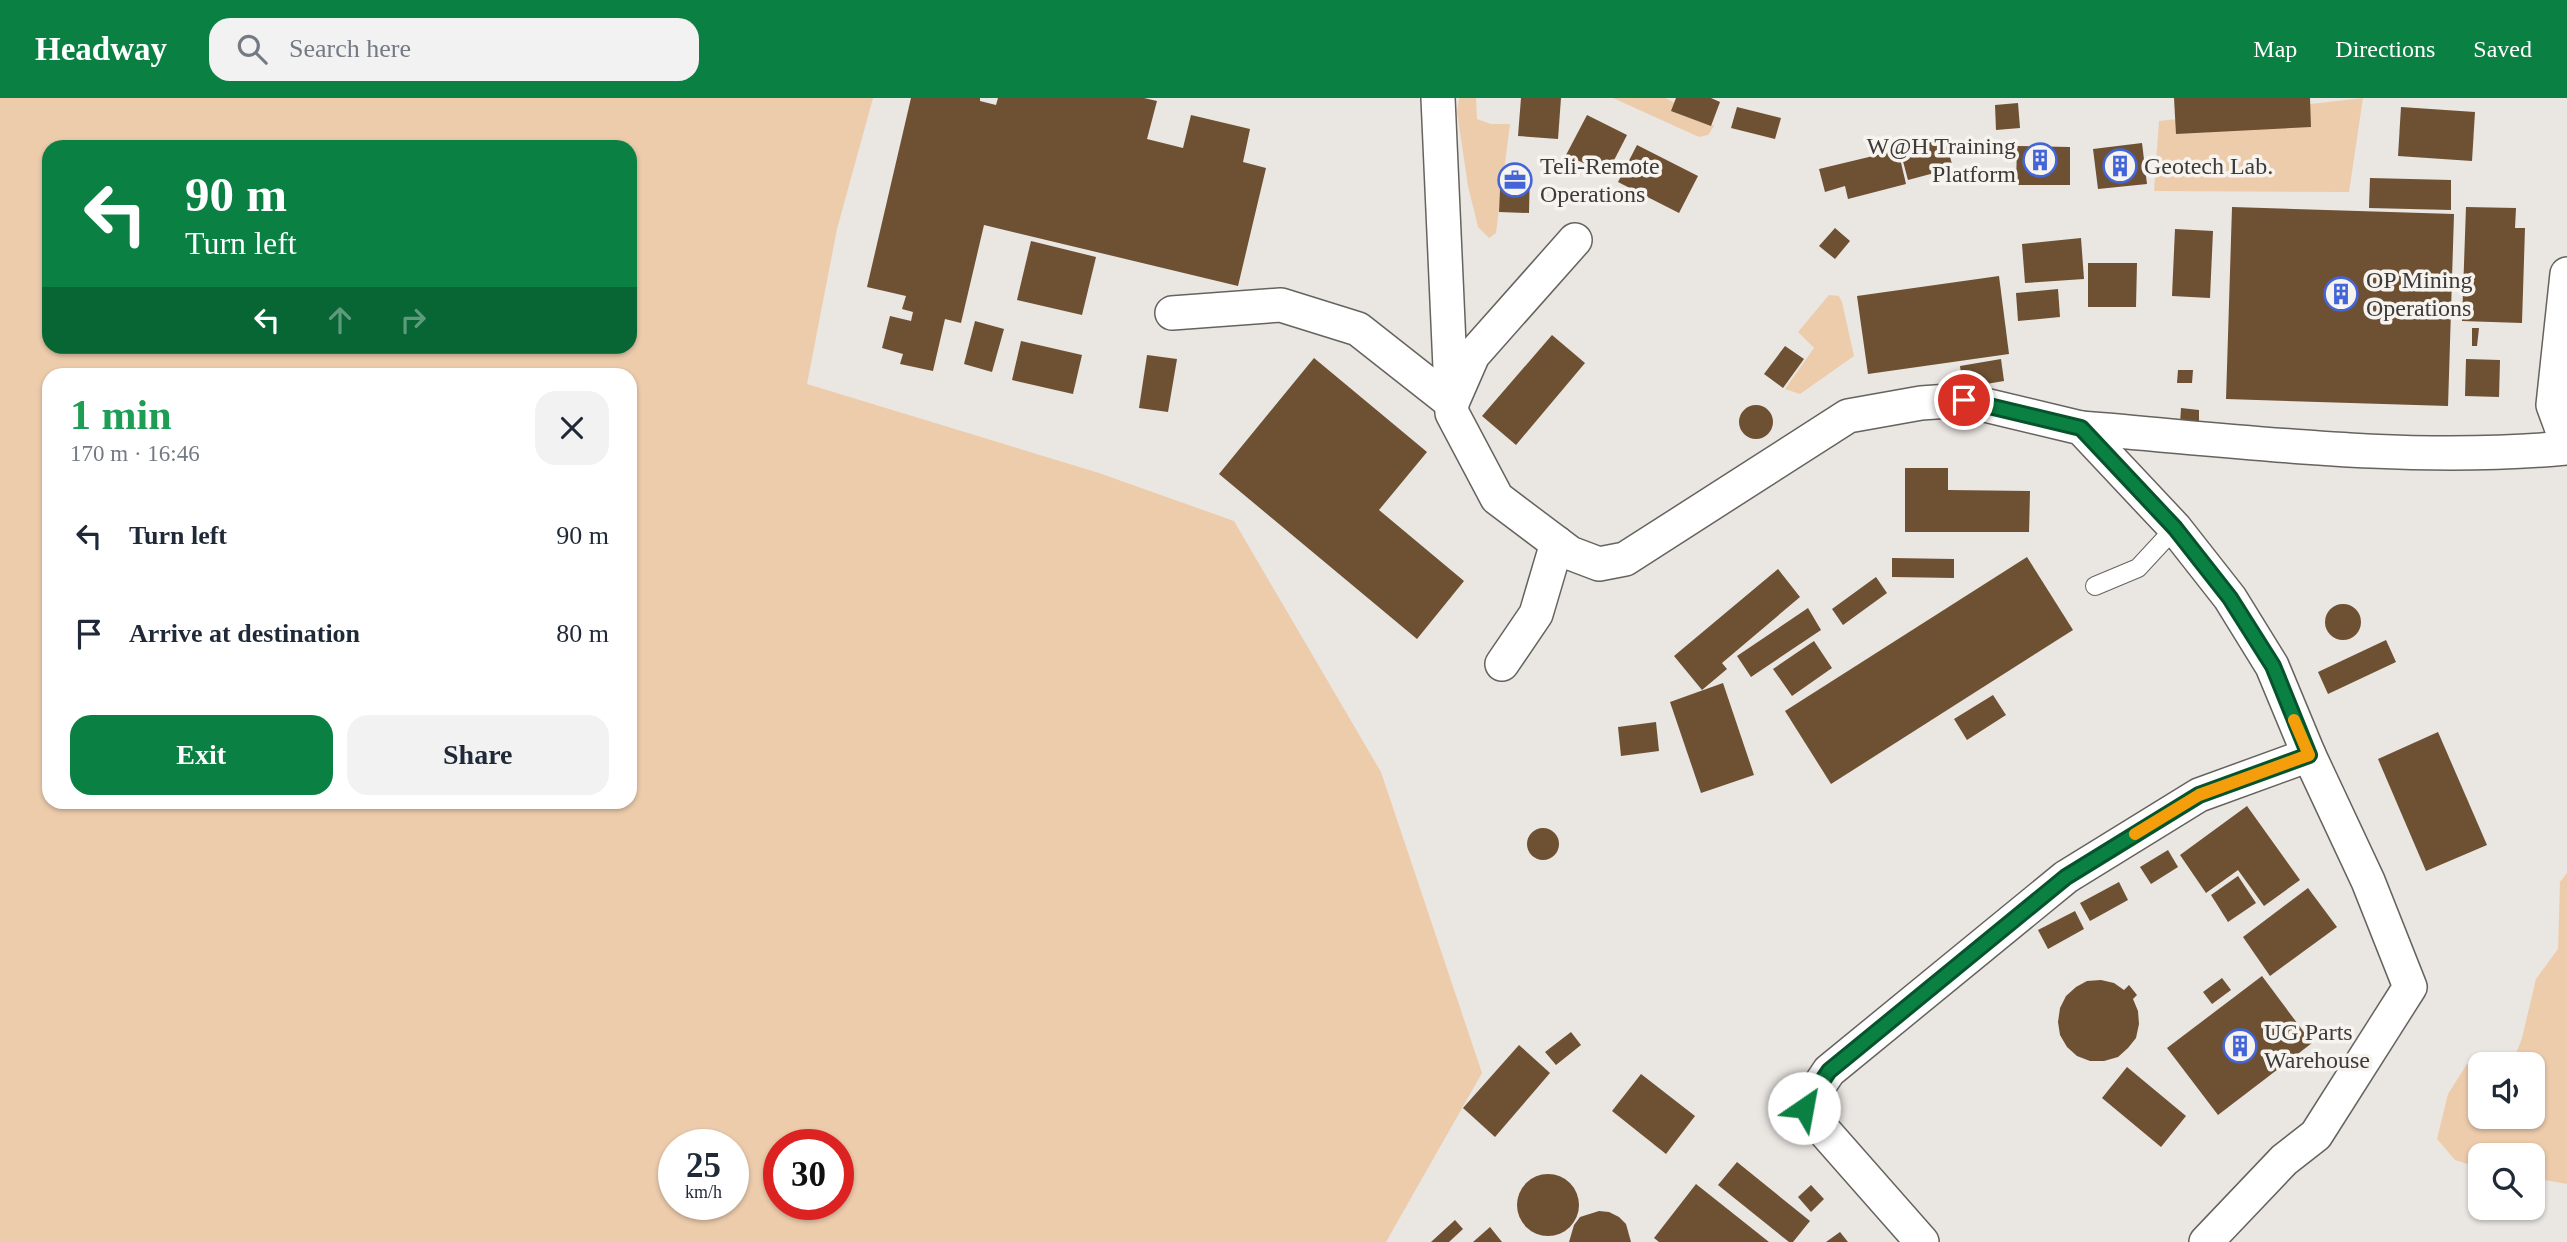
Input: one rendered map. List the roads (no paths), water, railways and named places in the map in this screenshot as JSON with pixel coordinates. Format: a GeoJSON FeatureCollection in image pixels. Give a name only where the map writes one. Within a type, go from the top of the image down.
{"type":"FeatureCollection","features":[{"type":"Feature","properties":{"kind":"street"},"geometry":{"type":"LineString","coordinates":[[1438,98],[1452,413],[1497,498],[1570,553],[1599,564],[1625,559],[1849,416],[1921,403],[1964,400],[2081,428],[2351,452],[2516,453],[2567,445],[2553,405],[2567,274]]}},
{"type":"Feature","properties":{"kind":"street"},"geometry":{"type":"LineString","coordinates":[[1452,403],[1473,355],[1575,240]]}},
{"type":"Feature","properties":{"kind":"street"},"geometry":{"type":"LineString","coordinates":[[1172,313],[1281,305],[1358,328],[1452,403]]}},
{"type":"Feature","properties":{"kind":"street"},"geometry":{"type":"LineString","coordinates":[[2081,428],[2175,528],[2230,598],[2273,666],[2309,755],[2368,881],[2410,987],[2316,1135],[2284,1160],[2206,1242]]}},
{"type":"Feature","properties":{"kind":"street"},"geometry":{"type":"LineString","coordinates":[[1502,664],[1536,614],[1557,543]]}},
{"type":"Feature","properties":{"kind":"street"},"geometry":{"type":"LineString","coordinates":[[1922,1242],[1804,1108],[1829,1071],[2066,877],[2199,795],[2309,755]]}},
{"type":"Feature","properties":{"kind":"lane"},"geometry":{"type":"LineString","coordinates":[[2095,586],[2137,568],[2175,528]]}},
{"type":"Feature","properties":{"kind":"place","name":"W@H Training Platform"},"geometry":{"type":"Point","coordinates":[2040,160]}},
{"type":"Feature","properties":{"kind":"place","name":"Geotech Lab."},"geometry":{"type":"Point","coordinates":[2120,166]}},
{"type":"Feature","properties":{"kind":"place","name":"Teli-Remote Operations"},"geometry":{"type":"Point","coordinates":[1515,180]}},
{"type":"Feature","properties":{"kind":"place","name":"OP Mining Operations"},"geometry":{"type":"Point","coordinates":[2341,294]}},
{"type":"Feature","properties":{"kind":"place","name":"UG Parts Warehouse"},"geometry":{"type":"Point","coordinates":[2240,1046]}}]}
